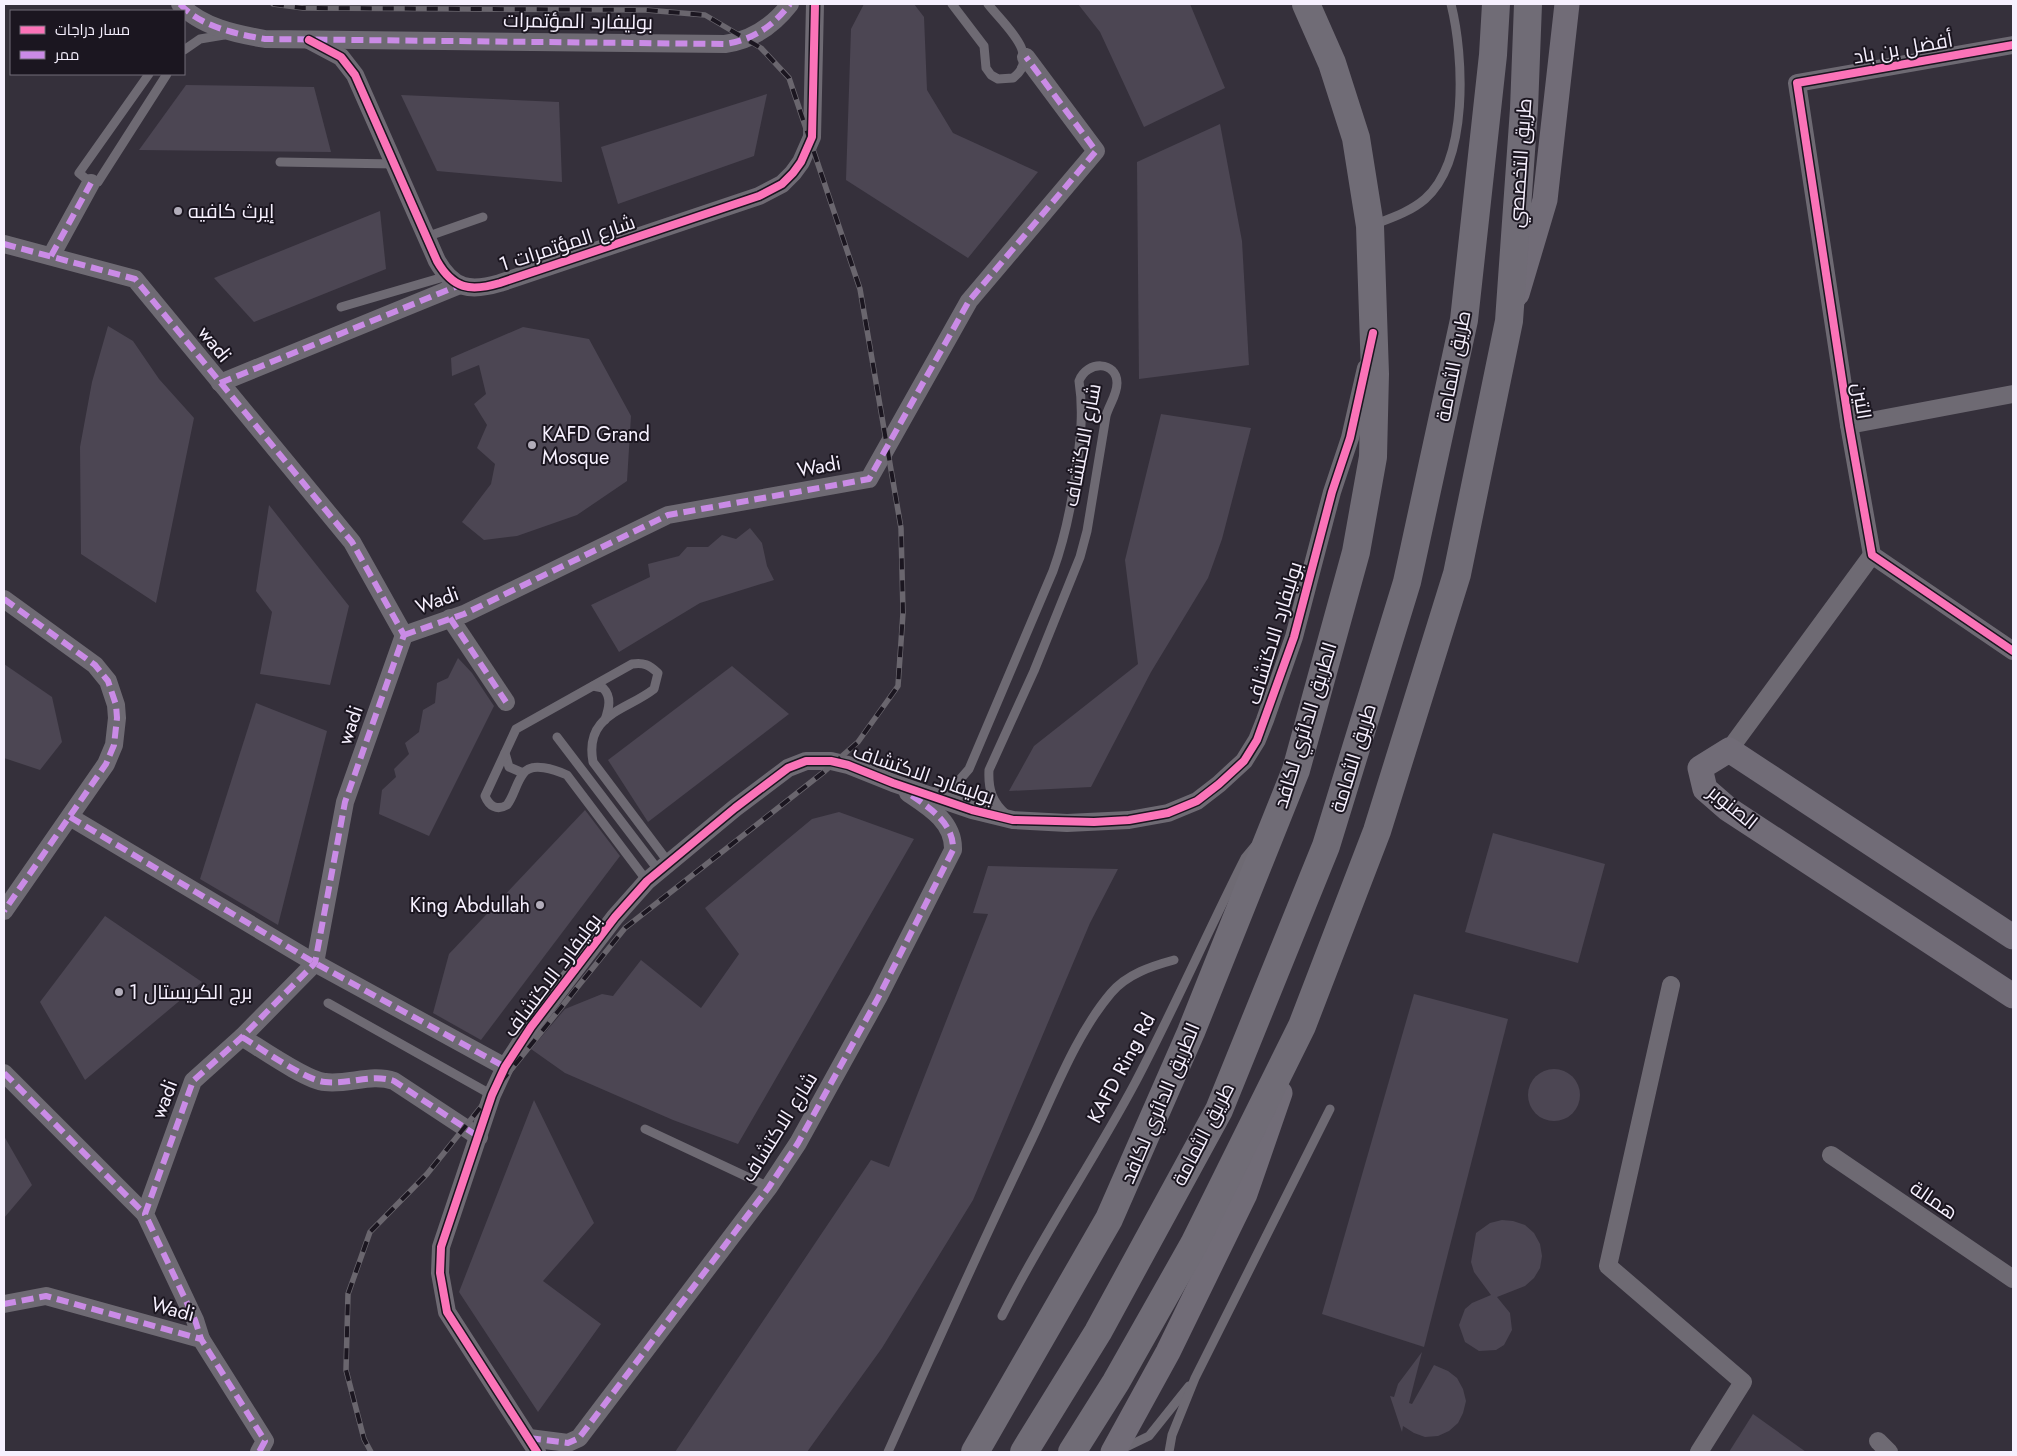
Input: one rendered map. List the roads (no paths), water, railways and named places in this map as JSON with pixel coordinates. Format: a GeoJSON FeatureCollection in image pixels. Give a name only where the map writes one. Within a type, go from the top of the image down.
{"type":"FeatureCollection","features":[{"type":"Feature","properties":{"kind":"main road","name":"الطريق الدائري لكافد"},"geometry":{"type":"LineString","coordinates":[[975,1452],[1109,1219],[1191,1032],[1296,770],[1356,552],[1372,456],[1375,374],[1370,226],[1356,138],[1332,63],[1306,4]]}},
{"type":"Feature","properties":{"kind":"main road","name":"طريق الثمامة"},"geometry":{"type":"LineString","coordinates":[[1024,1452],[1098,1332],[1219,1110],[1326,846],[1407,582],[1464,320],[1493,55],[1496,4]]}},
{"type":"Feature","properties":{"kind":"main road","name":"طريق التخصصي"},"geometry":{"type":"LineString","coordinates":[[1509,321],[1524,109],[1528,4]]}},
{"type":"Feature","properties":{"kind":"main road"},"geometry":{"type":"LineString","coordinates":[[1509,321],[1545,200],[1567,4]]}},
{"type":"Feature","properties":{"kind":"main road","name":"طريق الثمامة"},"geometry":{"type":"LineString","coordinates":[[1114,1452],[1168,1352],[1245,1194],[1302,1026],[1377,831],[1457,574],[1509,321]]}},
{"type":"Feature","properties":{"kind":"main road"},"geometry":{"type":"LineString","coordinates":[[1729,750],[2013,937]]}},
{"type":"Feature","properties":{"kind":"main road","name":"الصنوبر"},"geometry":{"type":"LineString","coordinates":[[1729,750],[1700,768],[1705,789],[1728,809],[2013,996]]}},
{"type":"Feature","properties":{"kind":"main road","name":"طريق الثمامة"},"geometry":{"type":"LineString","coordinates":[[1072,1452],[1116,1382],[1194,1244],[1302,1026]]}},
{"type":"Feature","properties":{"kind":"street","name":"بوليفارد المؤتمرات"},"geometry":{"type":"LineString","coordinates":[[180,4],[196,17],[237,34],[265,39],[725,44],[740,42],[766,28],[790,4]]}},
{"type":"Feature","properties":{"kind":"street","name":"شارع المؤتمرات 1"},"geometry":{"type":"LineString","coordinates":[[454,280],[472,289],[500,283],[760,196],[782,184],[801,162],[812,137],[815,4]]}},
{"type":"Feature","properties":{"kind":"street"},"geometry":{"type":"LineString","coordinates":[[220,383],[454,280],[437,261],[362,88],[348,66],[329,49],[309,40]]}},
{"type":"Feature","properties":{"kind":"street","name":"أفضل بن باد"},"geometry":{"type":"LineString","coordinates":[[1798,83],[2013,45]]}},
{"type":"Feature","properties":{"kind":"street","name":"Wadi"},"geometry":{"type":"LineString","coordinates":[[404,635],[450,618],[668,515],[869,479],[969,301],[1096,151],[1026,56]]}},
{"type":"Feature","properties":{"kind":"street","name":"التين"},"geometry":{"type":"LineString","coordinates":[[1798,83],[1849,425],[1872,555]]}},
{"type":"Feature","properties":{"kind":"street"},"geometry":{"type":"LineString","coordinates":[[51,256],[91,183]]}},
{"type":"Feature","properties":{"kind":"street","name":"wadi"},"geometry":{"type":"LineString","coordinates":[[4,244],[135,278],[352,542],[404,635],[346,802],[315,963],[242,1037],[193,1081],[145,1214],[201,1339]]}},
{"type":"Feature","properties":{"kind":"street","name":"بوليفارد الاكتشاف"},"geometry":{"type":"LineString","coordinates":[[533,1445],[447,1312],[440,1273],[441,1247],[492,1095],[505,1067],[531,1027],[616,917],[658,872],[766,784],[788,768],[806,761],[831,761],[848,765],[893,783],[972,810],[1013,820],[1094,822],[1128,820],[1168,814],[1197,801],[1219,784],[1244,760],[1257,740],[1294,637],[1332,492],[1350,438],[1373,333]]}},
{"type":"Feature","properties":{"kind":"street"},"geometry":{"type":"LineString","coordinates":[[1849,425],[2013,394]]}},
{"type":"Feature","properties":{"kind":"street"},"geometry":{"type":"LineString","coordinates":[[1729,750],[1872,555],[2013,651]]}},
{"type":"Feature","properties":{"kind":"street"},"geometry":{"type":"LineString","coordinates":[[4,599],[95,665],[108,681],[113,693],[117,718],[114,745],[106,764],[4,911]]}},
{"type":"Feature","properties":{"kind":"street"},"geometry":{"type":"LineString","coordinates":[[450,618],[506,702]]}},
{"type":"Feature","properties":{"kind":"street","name":"شارع الاكتشاف"},"geometry":{"type":"LineString","coordinates":[[533,1445],[568,1443],[579,1438],[769,1187],[798,1143],[874,1006],[953,850],[952,835],[944,822],[927,806],[893,783]]}},
{"type":"Feature","properties":{"kind":"street"},"geometry":{"type":"LineString","coordinates":[[70,817],[315,963],[505,1067]]}},
{"type":"Feature","properties":{"kind":"street"},"geometry":{"type":"LineString","coordinates":[[1671,985],[1608,1266],[1743,1382],[1699,1452]]}},
{"type":"Feature","properties":{"kind":"street"},"geometry":{"type":"LineString","coordinates":[[242,1037],[322,1082],[370,1078],[384,1078],[394,1081],[479,1137]]}},
{"type":"Feature","properties":{"kind":"street"},"geometry":{"type":"LineString","coordinates":[[4,1073],[145,1214]]}},
{"type":"Feature","properties":{"kind":"street","name":"همالة"},"geometry":{"type":"LineString","coordinates":[[1831,1155],[2013,1279]]}},
{"type":"Feature","properties":{"kind":"street","name":"Wadi"},"geometry":{"type":"LineString","coordinates":[[4,1304],[46,1296],[201,1339],[265,1441],[259,1452]]}},
{"type":"Feature","properties":{"kind":"lane"},"geometry":{"type":"LineString","coordinates":[[952,4],[984,46],[986,68],[991,75],[998,79],[1013,78],[1024,67],[1026,56],[988,4]]}},
{"type":"Feature","properties":{"kind":"lane"},"geometry":{"type":"LineString","coordinates":[[1370,226],[1406,212],[1425,199],[1439,181],[1451,156],[1458,116],[1459,84],[1457,29],[1451,4]]}},
{"type":"Feature","properties":{"kind":"lane"},"geometry":{"type":"LineString","coordinates":[[185,49],[200,38],[237,34]]}},
{"type":"Feature","properties":{"kind":"lane"},"geometry":{"type":"LineString","coordinates":[[148,75],[79,173],[91,183],[98,182],[166,75]]}},
{"type":"Feature","properties":{"kind":"lane"},"geometry":{"type":"LineString","coordinates":[[280,162],[396,164]]}},
{"type":"Feature","properties":{"kind":"lane"},"geometry":{"type":"LineString","coordinates":[[426,237],[483,217]]}},
{"type":"Feature","properties":{"kind":"lane"},"geometry":{"type":"LineString","coordinates":[[341,307],[454,280]]}},
{"type":"Feature","properties":{"kind":"lane","name":"شارع الاكتشاف"},"geometry":{"type":"LineString","coordinates":[[929,794],[956,784],[969,770],[1023,642],[1064,542],[1071,512],[1082,438],[1083,404],[1079,381],[1088,368],[1096,365],[1107,367],[1115,373],[1118,381],[1116,392],[1108,405],[1087,531],[1080,558],[1034,670],[989,770],[988,783],[992,798],[1013,820]]}},
{"type":"Feature","properties":{"kind":"lane"},"geometry":{"type":"LineString","coordinates":[[642,662],[651,666],[658,674],[654,689],[618,708],[605,720],[594,738],[591,749],[593,762],[658,872],[567,775],[557,770],[530,768],[523,773],[507,805],[499,808],[489,802],[485,796],[516,729],[632,664],[642,662]]}},
{"type":"Feature","properties":{"kind":"lane"},"geometry":{"type":"LineString","coordinates":[[593,686],[603,688],[608,694],[609,702],[605,720]]}},
{"type":"Feature","properties":{"kind":"lane"},"geometry":{"type":"LineString","coordinates":[[557,737],[658,872]]}},
{"type":"Feature","properties":{"kind":"lane"},"geometry":{"type":"LineString","coordinates":[[505,753],[509,767],[523,773]]}},
{"type":"Feature","properties":{"kind":"lane","name":"KAFD Ring Rd"},"geometry":{"type":"LineString","coordinates":[[1002,1316],[1020,1281],[1134,1084],[1176,1002],[1244,858],[1256,846],[1268,839]]}},
{"type":"Feature","properties":{"kind":"lane"},"geometry":{"type":"LineString","coordinates":[[888,1452],[980,1247],[1065,1069],[1091,1022],[1112,991],[1125,980],[1158,964],[1174,960]]}},
{"type":"Feature","properties":{"kind":"lane"},"geometry":{"type":"LineString","coordinates":[[328,1003],[492,1095]]}},
{"type":"Feature","properties":{"kind":"lane"},"geometry":{"type":"LineString","coordinates":[[1169,1452],[1172,1435],[1195,1378],[1330,1109]]}},
{"type":"Feature","properties":{"kind":"lane"},"geometry":{"type":"LineString","coordinates":[[645,1129],[769,1187]]}},
{"type":"Feature","properties":{"kind":"lane","name":"طريق الثمامة"},"geometry":{"type":"LineString","coordinates":[[1114,1452],[1149,1436],[1195,1378]]}},
{"type":"Feature","properties":{"kind":"railway"},"geometry":{"type":"LineString","coordinates":[[273,4],[303,8],[646,10],[705,15],[761,48],[789,78],[860,289],[901,528],[903,613],[898,686],[858,742],[825,771],[625,928],[427,1174],[370,1232],[348,1294],[346,1370],[364,1439],[371,1452]]}},
{"type":"Feature","properties":{"kind":"place","name":"إيرث كافيه"},"geometry":{"type":"Point","coordinates":[178,211]}},
{"type":"Feature","properties":{"kind":"place","name":"KAFD Grand Mosque"},"geometry":{"type":"Point","coordinates":[532,445]}},
{"type":"Feature","properties":{"kind":"place","name":"King Abdullah"},"geometry":{"type":"Point","coordinates":[540,905]}},
{"type":"Feature","properties":{"kind":"place","name":"برج الكريستال 1"},"geometry":{"type":"Point","coordinates":[119,992]}}]}
